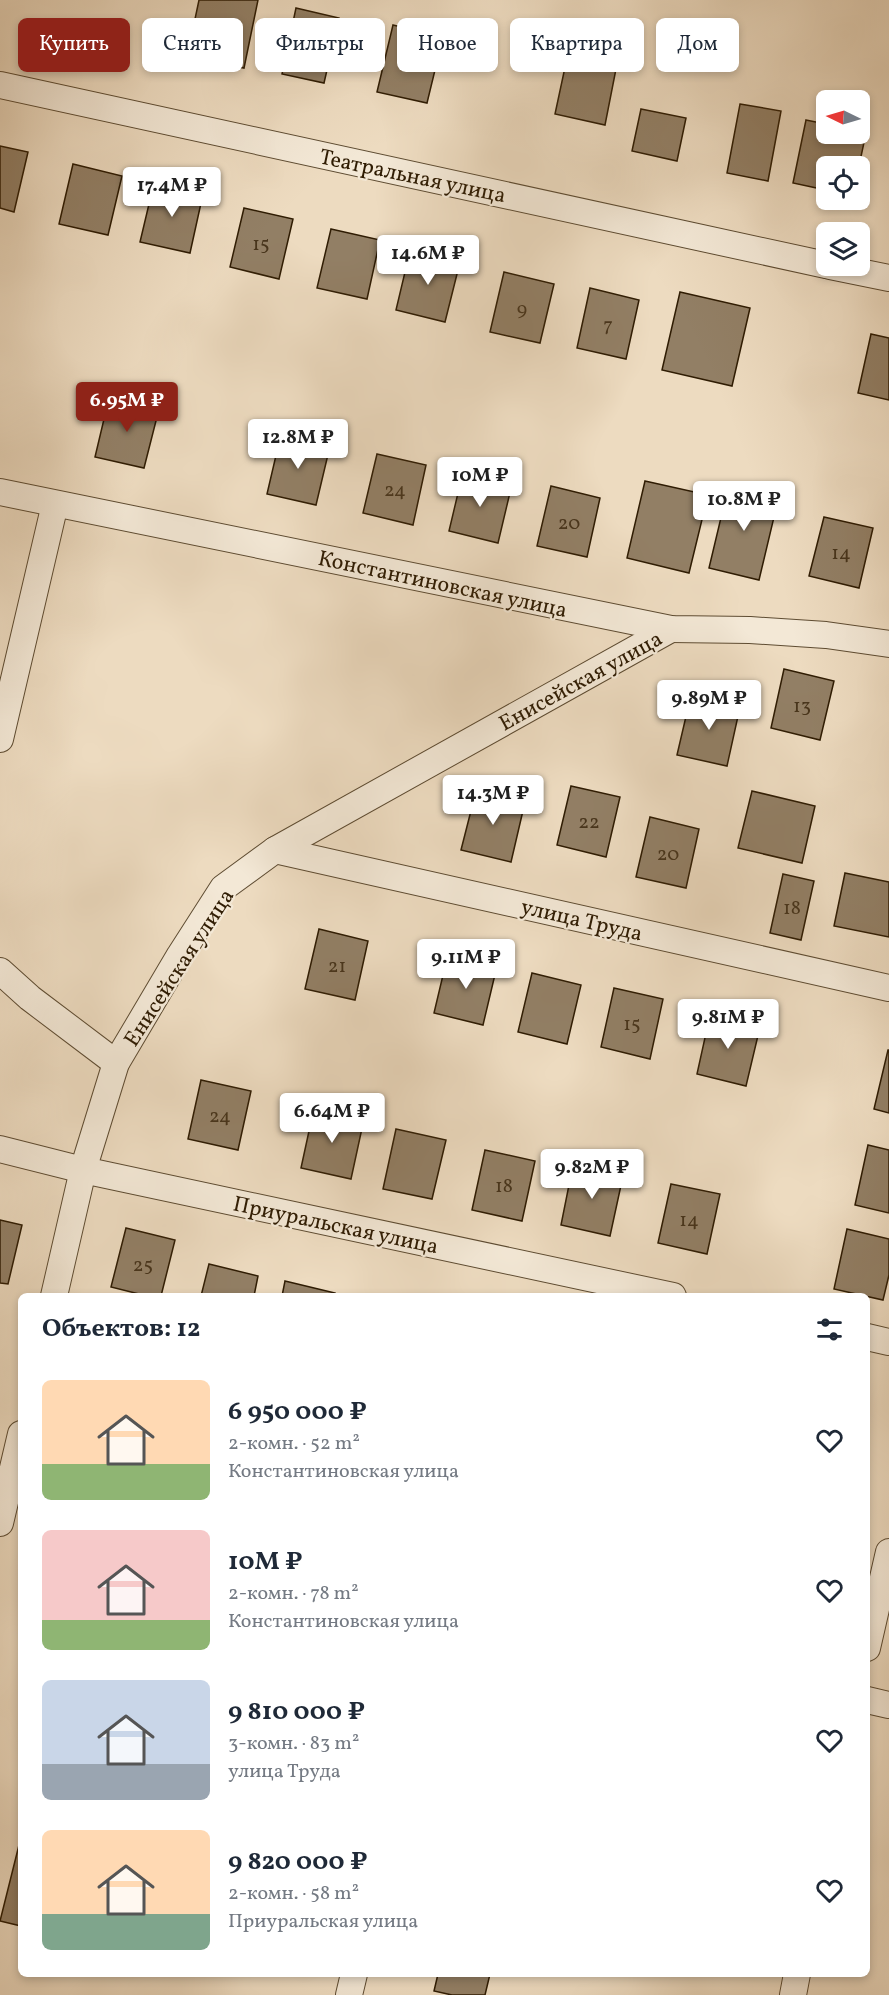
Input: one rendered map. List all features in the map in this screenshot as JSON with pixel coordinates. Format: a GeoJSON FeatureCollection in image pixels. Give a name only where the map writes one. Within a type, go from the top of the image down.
{"type":"FeatureCollection","features":[{"type":"Feature","properties":{"kind":"street","name":"Театральная улица"},"geometry":{"type":"LineString","coordinates":[[0,85],[816,262]]}},
{"type":"Feature","properties":{"kind":"street","name":"Театральная улица"},"geometry":{"type":"LineString","coordinates":[[870,274],[889,278]]}},
{"type":"Feature","properties":{"kind":"street","name":"Константиновская улица"},"geometry":{"type":"LineString","coordinates":[[0,492],[671,629],[815,634],[889,644]]}},
{"type":"Feature","properties":{"kind":"street"},"geometry":{"type":"LineString","coordinates":[[0,739],[55,504]]}},
{"type":"Feature","properties":{"kind":"street","name":"Енисейская улица"},"geometry":{"type":"LineString","coordinates":[[55,1293],[83,1170],[116,1063],[223,888],[275,850],[671,629]]}},
{"type":"Feature","properties":{"kind":"street","name":"улица Труда"},"geometry":{"type":"LineString","coordinates":[[275,850],[889,988]]}},
{"type":"Feature","properties":{"kind":"street"},"geometry":{"type":"LineString","coordinates":[[0,971],[30,998],[116,1063]]}},
{"type":"Feature","properties":{"kind":"street","name":"Приуральская улица"},"geometry":{"type":"LineString","coordinates":[[0,1149],[83,1170],[659,1293]]}},
{"type":"Feature","properties":{"kind":"street"},"geometry":{"type":"LineString","coordinates":[[870,1339],[889,1342]]}},
{"type":"Feature","properties":{"kind":"street"},"geometry":{"type":"LineString","coordinates":[[6,1519],[18,1451]]}},
{"type":"Feature","properties":{"kind":"street"},"geometry":{"type":"LineString","coordinates":[[870,1635],[889,1552]]}},
{"type":"Feature","properties":{"kind":"street"},"geometry":{"type":"LineString","coordinates":[[870,1701],[889,1705]]}},
{"type":"Feature","properties":{"kind":"street"},"geometry":{"type":"LineString","coordinates":[[349,1995],[353,1977]]}},
{"type":"Feature","properties":{"kind":"street"},"geometry":{"type":"LineString","coordinates":[[793,1995],[796,1977]]}},
{"type":"Feature","properties":{"kind":"building"},"geometry":{"type":"Polygon","coordinates":[[[199,0],[258,0],[244,68],[243,18],[195,18],[199,0]]]}},
{"type":"Feature","properties":{"kind":"building"},"geometry":{"type":"Polygon","coordinates":[[[296,8],[339,18],[294,18],[296,8]]]}},
{"type":"Feature","properties":{"kind":"building"},"geometry":{"type":"Polygon","coordinates":[[[393,25],[397,26],[397,72],[435,72],[427,103],[377,92],[382,72],[385,72],[385,58],[393,25]]]}},
{"type":"Feature","properties":{"kind":"building"},"geometry":{"type":"Polygon","coordinates":[[[282,72],[327,72],[324,83],[282,74],[282,72]]]}},
{"type":"Feature","properties":{"kind":"building"},"geometry":{"type":"Polygon","coordinates":[[[564,72],[615,72],[605,125],[555,114],[564,72]]]}},
{"type":"Feature","properties":{"kind":"building"},"geometry":{"type":"Polygon","coordinates":[[[740,104],[781,111],[768,181],[727,173],[740,104]]]}},
{"type":"Feature","properties":{"kind":"building"},"geometry":{"type":"Polygon","coordinates":[[[641,109],[686,118],[677,161],[632,151],[641,109]]]}},
{"type":"Feature","properties":{"kind":"building"},"geometry":{"type":"Polygon","coordinates":[[[806,120],[816,122],[816,144],[864,144],[861,156],[816,156],[816,188],[793,183],[806,120]]]}},
{"type":"Feature","properties":{"kind":"building"},"geometry":{"type":"Polygon","coordinates":[[[0,146],[28,152],[14,212],[0,208],[0,146]]]}},
{"type":"Feature","properties":{"kind":"building"},"geometry":{"type":"Polygon","coordinates":[[[73,164],[122,176],[108,235],[59,224],[73,164]]]}},
{"type":"Feature","properties":{"kind":"building"},"geometry":{"type":"Polygon","coordinates":[[[154,183],[203,194],[190,253],[140,242],[154,183]]]}},
{"type":"Feature","properties":{"kind":"building"},"geometry":{"type":"Polygon","coordinates":[[[244,208],[293,219],[279,279],[230,267],[244,208]]]}},
{"type":"Feature","properties":{"kind":"building"},"geometry":{"type":"Polygon","coordinates":[[[331,229],[380,240],[367,299],[317,288],[331,229]]]}},
{"type":"Feature","properties":{"kind":"building"},"geometry":{"type":"Polygon","coordinates":[[[410,251],[460,262],[445,322],[396,310],[410,251]]]}},
{"type":"Feature","properties":{"kind":"building"},"geometry":{"type":"Polygon","coordinates":[[[504,272],[554,284],[540,343],[490,332],[504,272]]]}},
{"type":"Feature","properties":{"kind":"building"},"geometry":{"type":"Polygon","coordinates":[[[590,288],[639,300],[626,359],[577,348],[590,288]]]}},
{"type":"Feature","properties":{"kind":"building"},"geometry":{"type":"Polygon","coordinates":[[[680,292],[750,308],[732,386],[662,370],[680,292]]]}},
{"type":"Feature","properties":{"kind":"building"},"geometry":{"type":"Polygon","coordinates":[[[871,334],[889,338],[889,400],[858,393],[871,334]]]}},
{"type":"Feature","properties":{"kind":"building"},"geometry":{"type":"Polygon","coordinates":[[[109,398],[159,409],[144,468],[95,457],[109,398]]]}},
{"type":"Feature","properties":{"kind":"building"},"geometry":{"type":"Polygon","coordinates":[[[281,434],[330,446],[316,505],[267,494],[281,434]]]}},
{"type":"Feature","properties":{"kind":"building"},"geometry":{"type":"Polygon","coordinates":[[[377,454],[426,465],[413,525],[363,513],[377,454]]]}},
{"type":"Feature","properties":{"kind":"building"},"geometry":{"type":"Polygon","coordinates":[[[463,472],[512,484],[498,543],[449,531],[463,472]]]}},
{"type":"Feature","properties":{"kind":"building"},"geometry":{"type":"Polygon","coordinates":[[[645,481],[708,495],[689,573],[627,558],[645,481]]]}},
{"type":"Feature","properties":{"kind":"building"},"geometry":{"type":"Polygon","coordinates":[[[729,484],[779,496],[759,580],[709,568],[729,484]]]}},
{"type":"Feature","properties":{"kind":"building"},"geometry":{"type":"Polygon","coordinates":[[[551,486],[600,498],[587,557],[537,546],[551,486]]]}},
{"type":"Feature","properties":{"kind":"building"},"geometry":{"type":"Polygon","coordinates":[[[824,517],[873,528],[859,588],[809,576],[824,517]]]}},
{"type":"Feature","properties":{"kind":"building"},"geometry":{"type":"Polygon","coordinates":[[[784,669],[834,681],[820,740],[771,728],[784,669]]]}},
{"type":"Feature","properties":{"kind":"building"},"geometry":{"type":"Polygon","coordinates":[[[691,695],[740,707],[727,766],[677,755],[691,695]]]}},
{"type":"Feature","properties":{"kind":"building"},"geometry":{"type":"Polygon","coordinates":[[[571,786],[620,797],[606,857],[557,845],[571,786]]]}},
{"type":"Feature","properties":{"kind":"building"},"geometry":{"type":"Polygon","coordinates":[[[476,791],[525,802],[511,862],[461,850],[476,791]]]}},
{"type":"Feature","properties":{"kind":"building"},"geometry":{"type":"Polygon","coordinates":[[[752,791],[815,806],[802,863],[738,848],[752,791]]]}},
{"type":"Feature","properties":{"kind":"building"},"geometry":{"type":"Polygon","coordinates":[[[650,817],[699,829],[686,888],[636,877],[650,817]]]}},
{"type":"Feature","properties":{"kind":"building"},"geometry":{"type":"Polygon","coordinates":[[[845,873],[889,882],[889,937],[834,926],[845,873]]]}},
{"type":"Feature","properties":{"kind":"building"},"geometry":{"type":"Polygon","coordinates":[[[783,874],[814,881],[801,940],[770,933],[783,874]]]}},
{"type":"Feature","properties":{"kind":"building"},"geometry":{"type":"Polygon","coordinates":[[[319,929],[368,941],[355,1000],[305,989],[319,929]]]}},
{"type":"Feature","properties":{"kind":"building"},"geometry":{"type":"Polygon","coordinates":[[[448,954],[497,966],[483,1025],[434,1013],[448,954]]]}},
{"type":"Feature","properties":{"kind":"building"},"geometry":{"type":"Polygon","coordinates":[[[532,973],[581,985],[567,1044],[518,1032],[532,973]]]}},
{"type":"Feature","properties":{"kind":"building"},"geometry":{"type":"Polygon","coordinates":[[[614,988],[663,999],[650,1059],[601,1047],[614,988]]]}},
{"type":"Feature","properties":{"kind":"building"},"geometry":{"type":"Polygon","coordinates":[[[710,1015],[760,1027],[746,1086],[697,1074],[710,1015]]]}},
{"type":"Feature","properties":{"kind":"building"},"geometry":{"type":"Polygon","coordinates":[[[889,1050],[889,1113],[874,1109],[889,1050]]]}},
{"type":"Feature","properties":{"kind":"building"},"geometry":{"type":"Polygon","coordinates":[[[201,1080],[251,1091],[238,1150],[188,1139],[201,1080]]]}},
{"type":"Feature","properties":{"kind":"building"},"geometry":{"type":"Polygon","coordinates":[[[314,1108],[364,1119],[351,1179],[301,1168],[314,1108]]]}},
{"type":"Feature","properties":{"kind":"building"},"geometry":{"type":"Polygon","coordinates":[[[396,1129],[446,1140],[432,1199],[383,1189],[396,1129]]]}},
{"type":"Feature","properties":{"kind":"building"},"geometry":{"type":"Polygon","coordinates":[[[868,1145],[889,1150],[889,1213],[855,1205],[868,1145]]]}},
{"type":"Feature","properties":{"kind":"building"},"geometry":{"type":"Polygon","coordinates":[[[485,1150],[535,1161],[522,1221],[472,1210],[485,1150]]]}},
{"type":"Feature","properties":{"kind":"building"},"geometry":{"type":"Polygon","coordinates":[[[573,1165],[623,1176],[610,1236],[561,1225],[573,1165]]]}},
{"type":"Feature","properties":{"kind":"building"},"geometry":{"type":"Polygon","coordinates":[[[671,1184],[720,1194],[707,1254],[658,1243],[671,1184]]]}},
{"type":"Feature","properties":{"kind":"building"},"geometry":{"type":"Polygon","coordinates":[[[0,1220],[22,1225],[8,1284],[0,1283],[0,1220]]]}},
{"type":"Feature","properties":{"kind":"building"},"geometry":{"type":"Polygon","coordinates":[[[126,1228],[175,1240],[162,1293],[135,1293],[111,1287],[126,1228]]]}},
{"type":"Feature","properties":{"kind":"building"},"geometry":{"type":"Polygon","coordinates":[[[847,1229],[889,1239],[889,1275],[883,1300],[870,1297],[870,1293],[852,1293],[834,1289],[847,1229]]]}},
{"type":"Feature","properties":{"kind":"building"},"geometry":{"type":"Polygon","coordinates":[[[209,1264],[258,1276],[255,1293],[202,1293],[209,1264]]]}},
{"type":"Feature","properties":{"kind":"building"},"geometry":{"type":"Polygon","coordinates":[[[285,1281],[335,1293],[283,1293],[285,1281]]]}},
{"type":"Feature","properties":{"kind":"building"},"geometry":{"type":"Polygon","coordinates":[[[18,1849],[18,1925],[0,1921],[18,1849]]]}},
{"type":"Feature","properties":{"kind":"building"},"geometry":{"type":"Polygon","coordinates":[[[437,1977],[489,1977],[485,1995],[452,1995],[434,1991],[437,1977]]]}}]}
